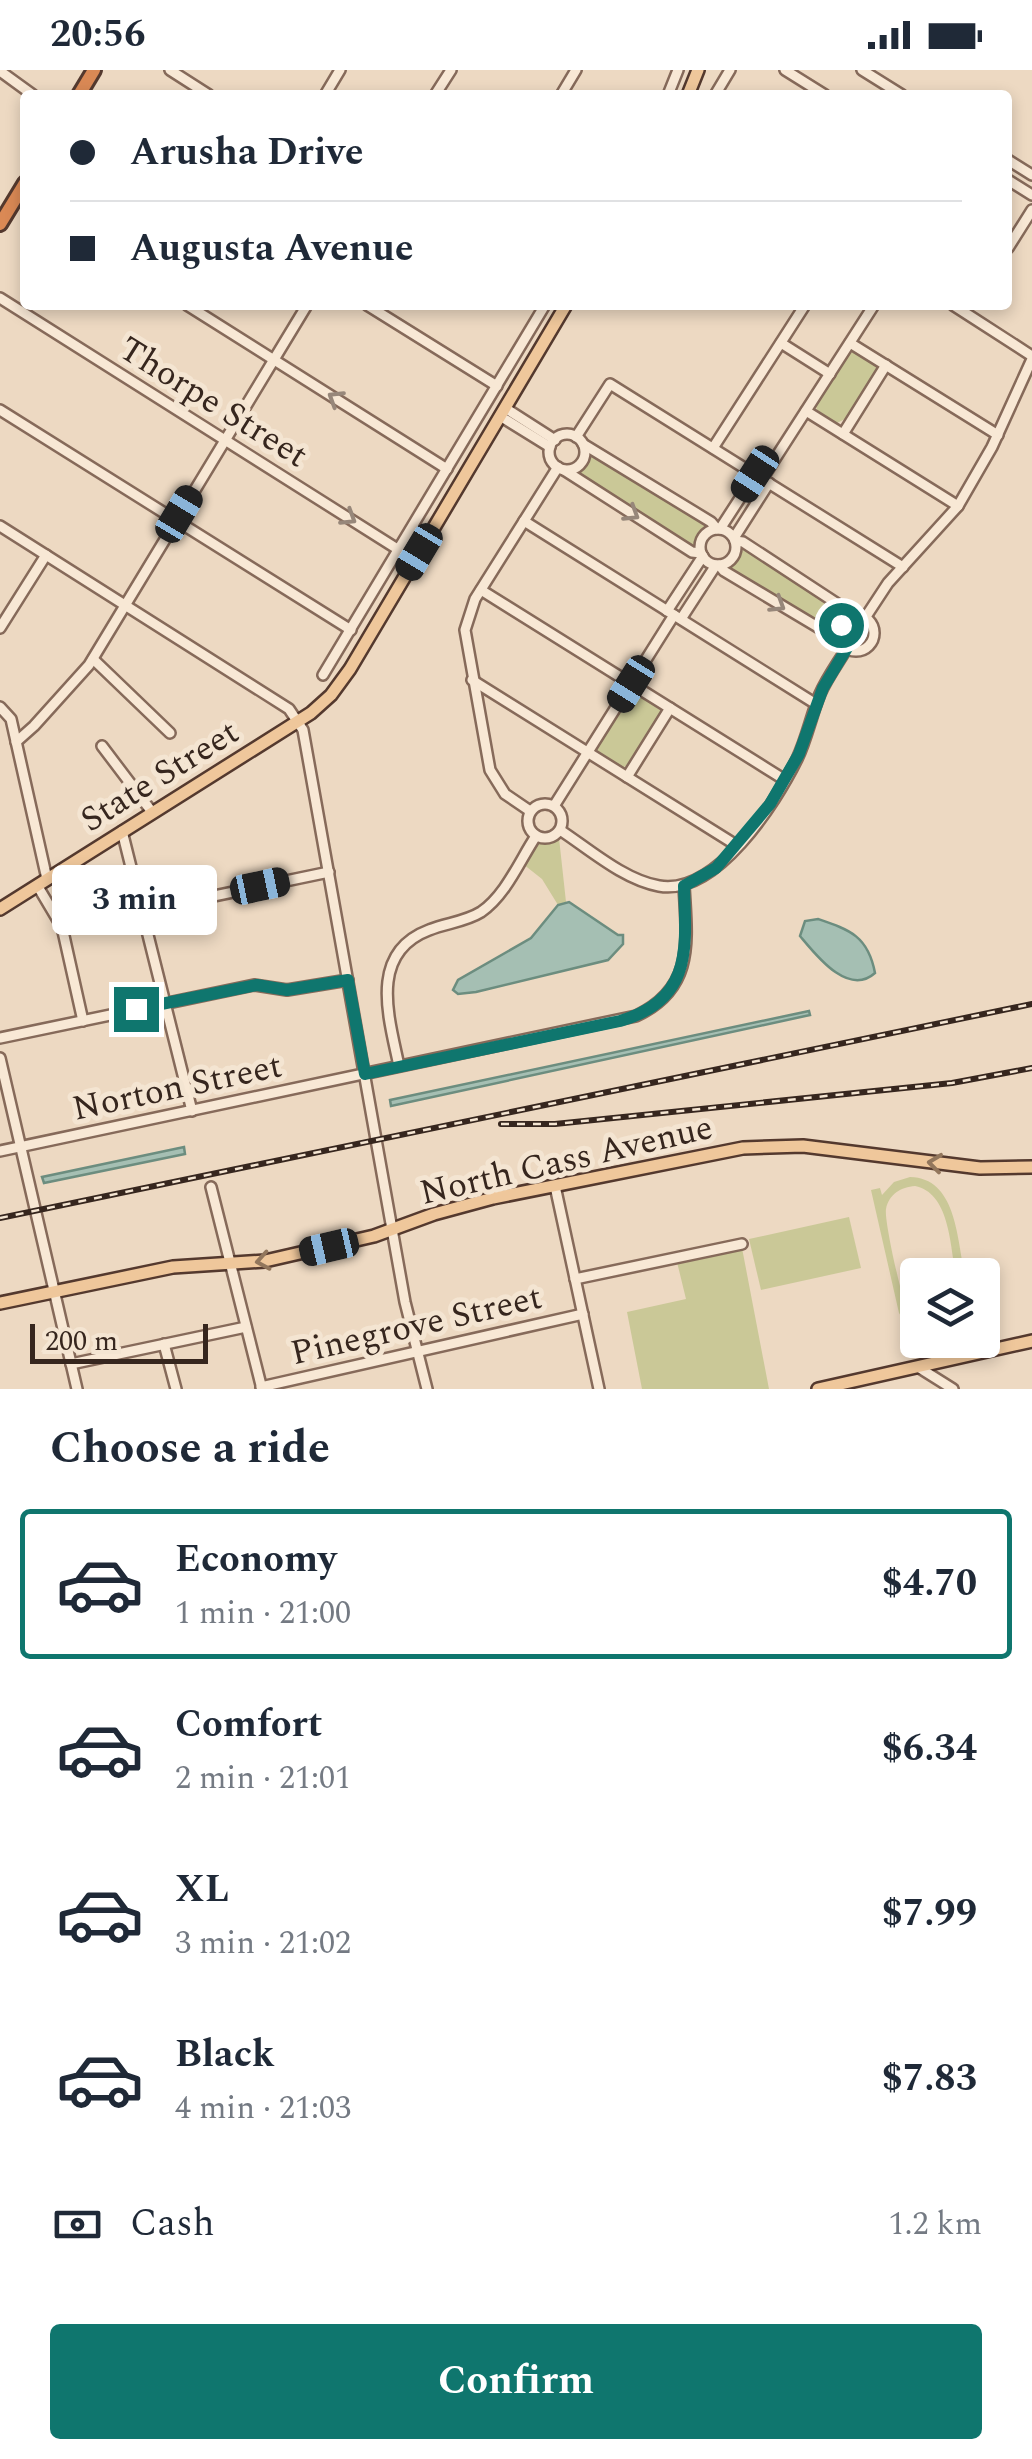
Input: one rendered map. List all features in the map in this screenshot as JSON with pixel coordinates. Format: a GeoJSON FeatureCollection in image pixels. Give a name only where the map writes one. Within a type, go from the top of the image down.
{"type":"FeatureCollection","features":[{"type":"Feature","properties":{"kind":"highway"},"geometry":{"type":"LineString","coordinates":[[0,224],[20,201]]}},
{"type":"Feature","properties":{"kind":"main road","name":"State Street"},"geometry":{"type":"LineString","coordinates":[[0,909],[325,701],[347,674],[563,310]]}},
{"type":"Feature","properties":{"kind":"main road","name":"North Cass Avenue"},"geometry":{"type":"LineString","coordinates":[[0,1302],[173,1267],[261,1262],[392,1230],[455,1208],[719,1152],[768,1146],[820,1148],[980,1168],[1032,1167]]}},
{"type":"Feature","properties":{"kind":"main road"},"geometry":{"type":"LineString","coordinates":[[818,1389],[1032,1341]]}},
{"type":"Feature","properties":{"kind":"street"},"geometry":{"type":"LineString","coordinates":[[170,70],[201,90]]}},
{"type":"Feature","properties":{"kind":"street"},"geometry":{"type":"LineString","coordinates":[[786,70],[817,90]]}},
{"type":"Feature","properties":{"kind":"street"},"geometry":{"type":"LineString","coordinates":[[862,70],[894,90]]}},
{"type":"Feature","properties":{"kind":"street"},"geometry":{"type":"LineString","coordinates":[[0,71],[26,90]]}},
{"type":"Feature","properties":{"kind":"street"},"geometry":{"type":"LineString","coordinates":[[1012,242],[1032,210]]}},
{"type":"Feature","properties":{"kind":"street","name":"Thorpe Street"},"geometry":{"type":"LineString","coordinates":[[0,298],[399,550]]}},
{"type":"Feature","properties":{"kind":"street"},"geometry":{"type":"LineString","coordinates":[[195,310],[448,469]]}},
{"type":"Feature","properties":{"kind":"street"},"geometry":{"type":"LineString","coordinates":[[16,742],[93,659],[304,310]]}},
{"type":"Feature","properties":{"kind":"street"},"geometry":{"type":"LineString","coordinates":[[375,310],[496,386]]}},
{"type":"Feature","properties":{"kind":"street"},"geometry":{"type":"LineString","coordinates":[[323,676],[541,310]]}},
{"type":"Feature","properties":{"kind":"street"},"geometry":{"type":"LineString","coordinates":[[713,448],[803,310]]}},
{"type":"Feature","properties":{"kind":"street"},"geometry":{"type":"LineString","coordinates":[[674,615],[718,565],[733,556],[734,539],[762,479],[871,310]]}},
{"type":"Feature","properties":{"kind":"street"},"geometry":{"type":"LineString","coordinates":[[560,830],[644,882],[668,887],[684,886],[713,872],[736,846],[786,780],[802,747],[816,704],[844,645],[841,625],[849,617],[861,617],[958,506],[998,435],[1032,358],[969,310]]}},
{"type":"Feature","properties":{"kind":"street"},"geometry":{"type":"LineString","coordinates":[[781,343],[830,374]]}},
{"type":"Feature","properties":{"kind":"street"},"geometry":{"type":"LineString","coordinates":[[850,343],[998,435]]}},
{"type":"Feature","properties":{"kind":"street"},"geometry":{"type":"LineString","coordinates":[[842,434],[886,365]]}},
{"type":"Feature","properties":{"kind":"street"},"geometry":{"type":"LineString","coordinates":[[580,441],[610,384],[903,567]]}},
{"type":"Feature","properties":{"kind":"street"},"geometry":{"type":"LineString","coordinates":[[0,410],[351,630]]}},
{"type":"Feature","properties":{"kind":"street"},"geometry":{"type":"LineString","coordinates":[[806,411],[958,506]]}},
{"type":"Feature","properties":{"kind":"street"},"geometry":{"type":"LineString","coordinates":[[503,412],[552,443]]}},
{"type":"Feature","properties":{"kind":"street"},"geometry":{"type":"LineString","coordinates":[[565,434],[580,441],[743,542],[861,617],[874,630],[870,644],[861,650],[844,645],[692,552],[561,469],[551,460],[552,443],[565,434]]}},
{"type":"Feature","properties":{"kind":"street"},"geometry":{"type":"LineString","coordinates":[[561,469],[582,463],[585,452],[580,441]]}},
{"type":"Feature","properties":{"kind":"street"},"geometry":{"type":"LineString","coordinates":[[530,812],[505,794],[491,774],[465,630],[470,609],[481,590],[561,469]]}},
{"type":"Feature","properties":{"kind":"street"},"geometry":{"type":"LineString","coordinates":[[554,806],[674,615],[702,555],[703,537],[718,529],[762,479]]}},
{"type":"Feature","properties":{"kind":"street"},"geometry":{"type":"LineString","coordinates":[[524,521],[816,704]]}},
{"type":"Feature","properties":{"kind":"street"},"geometry":{"type":"LineString","coordinates":[[0,526],[289,708],[303,730],[392,1230],[426,1389]]}},
{"type":"Feature","properties":{"kind":"street"},"geometry":{"type":"LineString","coordinates":[[0,628],[46,555]]}},
{"type":"Feature","properties":{"kind":"street"},"geometry":{"type":"LineString","coordinates":[[481,590],[786,780]]}},
{"type":"Feature","properties":{"kind":"street"},"geometry":{"type":"LineString","coordinates":[[93,659],[170,734]]}},
{"type":"Feature","properties":{"kind":"street"},"geometry":{"type":"LineString","coordinates":[[472,680],[736,846]]}},
{"type":"Feature","properties":{"kind":"street"},"geometry":{"type":"LineString","coordinates":[[0,708],[10,716],[42,882],[62,926],[83,1020]]}},
{"type":"Feature","properties":{"kind":"street"},"geometry":{"type":"LineString","coordinates":[[627,777],[670,708]]}},
{"type":"Feature","properties":{"kind":"street"},"geometry":{"type":"LineString","coordinates":[[102,746],[152,812]]}},
{"type":"Feature","properties":{"kind":"street"},"geometry":{"type":"LineString","coordinates":[[541,804],[554,806],[562,817],[560,830],[549,838],[536,836],[528,825],[530,812],[541,804]]}},
{"type":"Feature","properties":{"kind":"street"},"geometry":{"type":"LineString","coordinates":[[122,831],[192,1111]]}},
{"type":"Feature","properties":{"kind":"street"},"geometry":{"type":"LineString","coordinates":[[399,1066],[386,995],[395,958],[419,934],[472,917],[489,905],[536,836]]}},
{"type":"Feature","properties":{"kind":"street"},"geometry":{"type":"LineString","coordinates":[[142,911],[329,872]]}},
{"type":"Feature","properties":{"kind":"street","name":"Norton Street"},"geometry":{"type":"LineString","coordinates":[[0,1151],[620,1021],[649,1010],[672,987],[684,961],[684,886]]}},
{"type":"Feature","properties":{"kind":"street"},"geometry":{"type":"LineString","coordinates":[[0,1038],[257,985],[287,990],[348,980]]}},
{"type":"Feature","properties":{"kind":"street"},"geometry":{"type":"LineString","coordinates":[[0,1058],[76,1389]]}},
{"type":"Feature","properties":{"kind":"street"},"geometry":{"type":"LineString","coordinates":[[555,1186],[599,1389]]}},
{"type":"Feature","properties":{"kind":"street"},"geometry":{"type":"LineString","coordinates":[[211,1187],[261,1388]]}},
{"type":"Feature","properties":{"kind":"street"},"geometry":{"type":"LineString","coordinates":[[575,1279],[742,1244]]}},
{"type":"Feature","properties":{"kind":"street","name":"Pinegrove Street"},"geometry":{"type":"LineString","coordinates":[[261,1388],[583,1314]]}},
{"type":"Feature","properties":{"kind":"street"},"geometry":{"type":"LineString","coordinates":[[71,1364],[246,1327]]}},
{"type":"Feature","properties":{"kind":"street"},"geometry":{"type":"LineString","coordinates":[[164,1344],[176,1389]]}},
{"type":"Feature","properties":{"kind":"street"},"geometry":{"type":"LineString","coordinates":[[918,1367],[954,1389]]}},
{"type":"Feature","properties":{"kind":"shaded area"},"geometry":{"type":"Polygon","coordinates":[[[856,351],[877,369],[847,418],[835,424],[818,413],[815,404],[848,354],[856,351]]]}},
{"type":"Feature","properties":{"kind":"shaded area"},"geometry":{"type":"Polygon","coordinates":[[[589,452],[708,525],[696,547],[576,474],[589,452]]]}},
{"type":"Feature","properties":{"kind":"shaded area"},"geometry":{"type":"Polygon","coordinates":[[[740,546],[847,613],[839,620],[834,634],[728,568],[740,546]]]}},
{"type":"Feature","properties":{"kind":"shaded area"},"geometry":{"type":"Polygon","coordinates":[[[637,692],[661,711],[631,764],[621,768],[596,748],[628,695],[637,692]]]}},
{"type":"Feature","properties":{"kind":"shaded area"},"geometry":{"type":"Polygon","coordinates":[[[559,838],[566,902],[558,905],[542,879],[523,864],[535,844],[559,838]]]}},
{"type":"Feature","properties":{"kind":"shaded area"},"geometry":{"type":"Polygon","coordinates":[[[569,902],[623,935],[623,944],[608,960],[476,992],[458,994],[453,990],[458,980],[531,938],[558,905],[569,902]]]}},
{"type":"Feature","properties":{"kind":"shaded area"},"geometry":{"type":"Polygon","coordinates":[[[818,919],[856,936],[868,950],[875,973],[854,980],[833,971],[800,936],[805,921],[818,919]]]}},
{"type":"Feature","properties":{"kind":"shaded area"},"geometry":{"type":"Polygon","coordinates":[[[809,1011],[810,1015],[391,1106],[390,1100],[809,1011]]]}},
{"type":"Feature","properties":{"kind":"shaded area"},"geometry":{"type":"Polygon","coordinates":[[[184,1147],[185,1154],[44,1183],[42,1177],[184,1147]]]}},
{"type":"Feature","properties":{"kind":"shaded area"},"geometry":{"type":"Polygon","coordinates":[[[910,1177],[926,1180],[937,1188],[952,1213],[962,1258],[953,1258],[946,1222],[935,1199],[915,1186],[896,1192],[886,1209],[900,1284],[900,1315],[871,1190],[880,1188],[882,1195],[894,1182],[910,1177]]]}},
{"type":"Feature","properties":{"kind":"shaded area"},"geometry":{"type":"Polygon","coordinates":[[[849,1217],[861,1268],[761,1290],[749,1239],[849,1217]]]}},
{"type":"Feature","properties":{"kind":"shaded area"},"geometry":{"type":"Polygon","coordinates":[[[742,1248],[769,1389],[642,1389],[627,1312],[686,1299],[677,1262],[742,1248]]]}},
{"type":"Feature","properties":{"kind":"railway"},"geometry":{"type":"LineString","coordinates":[[0,1218],[1032,1004]]}},
{"type":"Feature","properties":{"kind":"railway"},"geometry":{"type":"LineString","coordinates":[[501,1124],[555,1124],[952,1083],[1032,1068]]}},
{"type":"Feature","properties":{"kind":"route"},"geometry":{"type":"LineString","coordinates":[[136,1009],[257,985],[287,990],[348,980],[365,1074],[620,1021],[645,1012],[670,990],[683,964],[687,943],[684,886],[713,872],[779,791],[802,747],[823,688],[847,648],[840,639],[841,625]]}}]}
